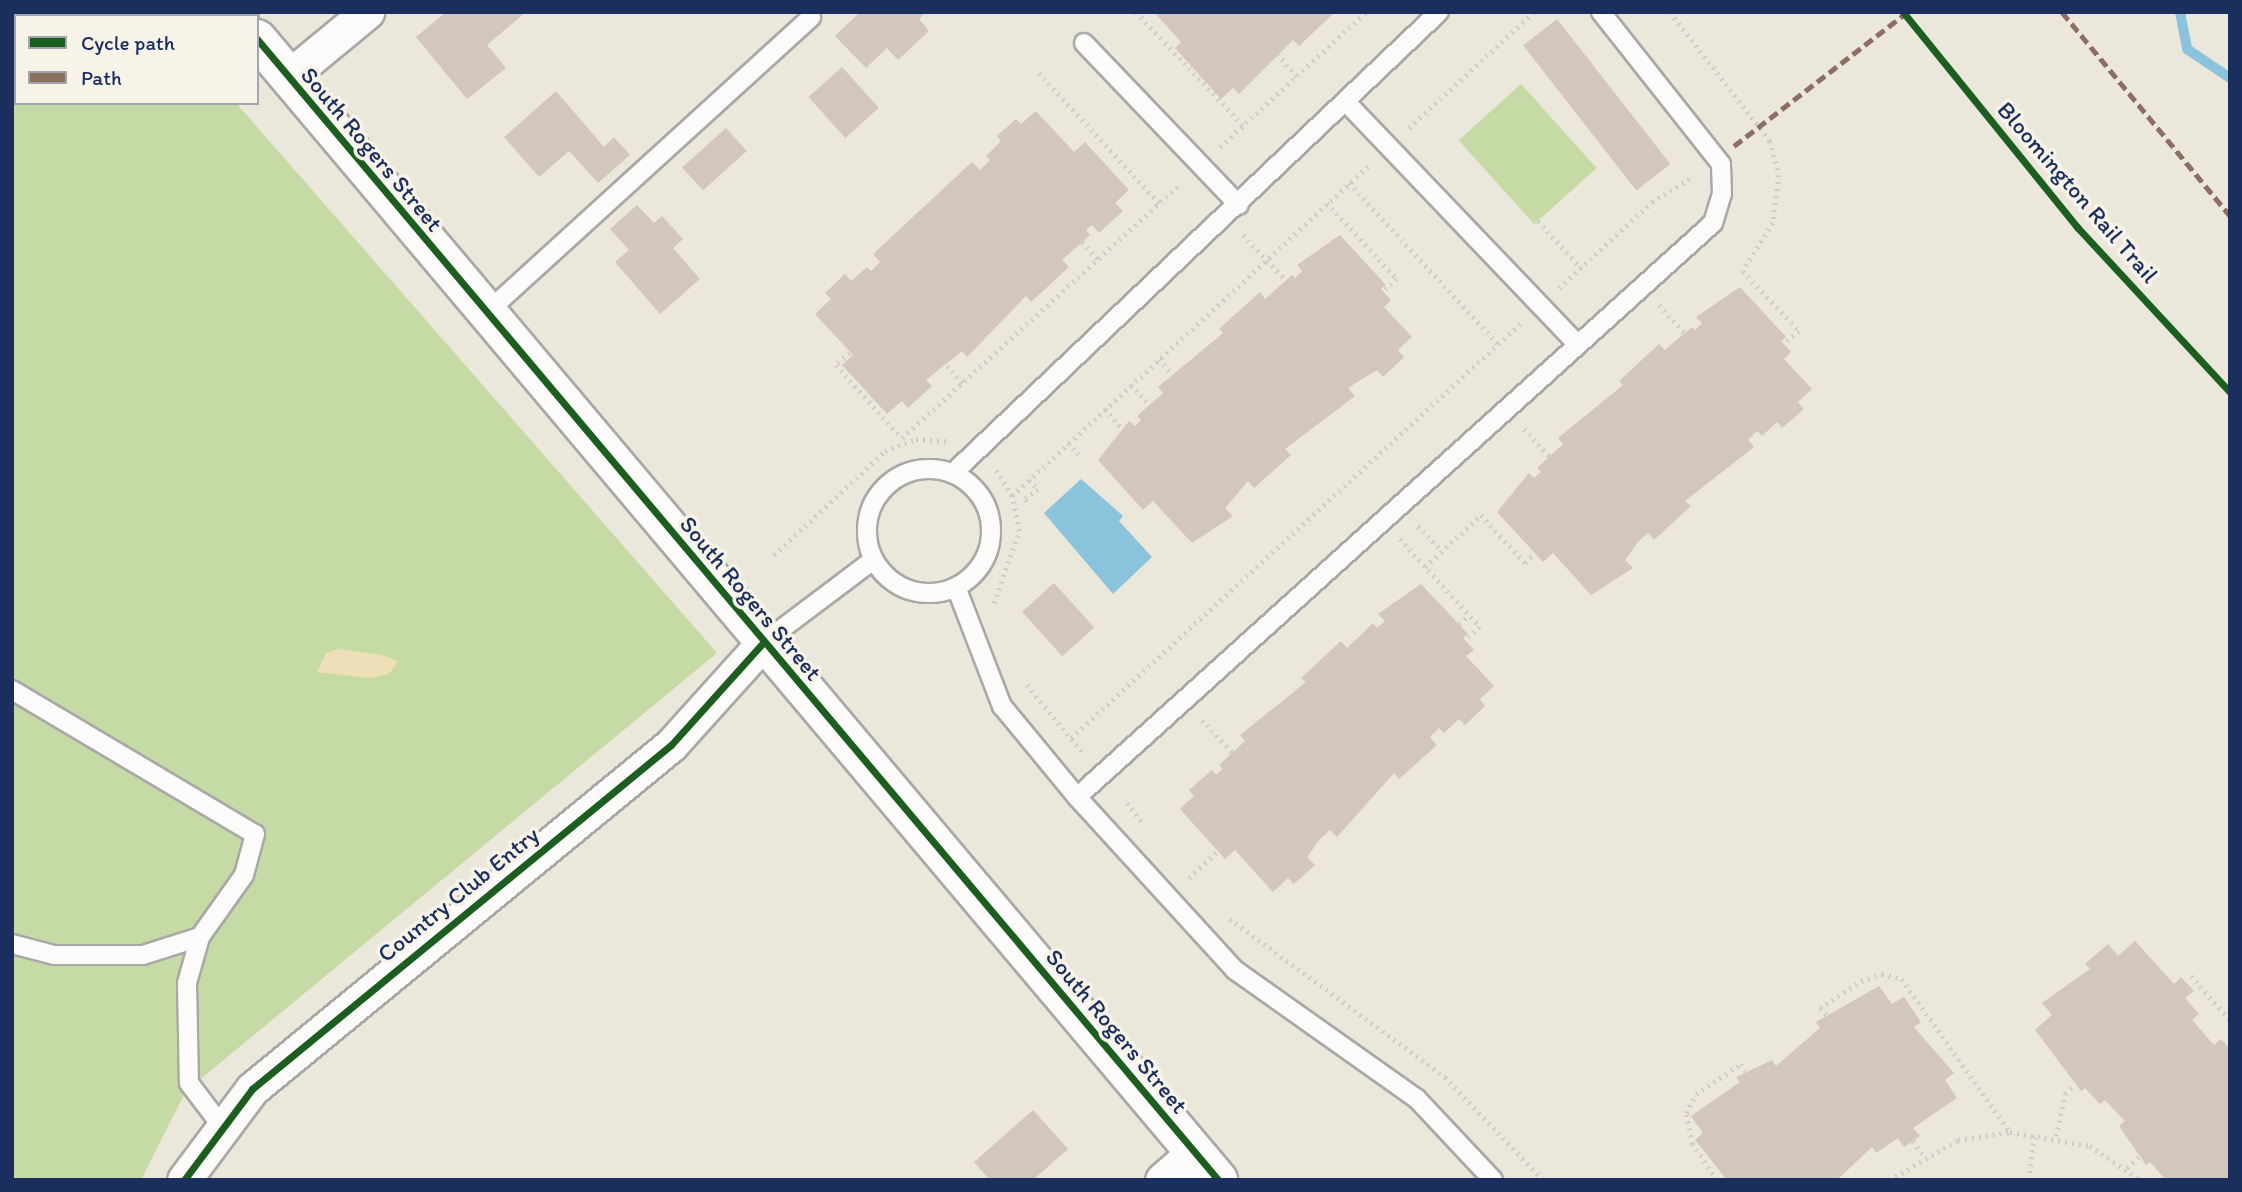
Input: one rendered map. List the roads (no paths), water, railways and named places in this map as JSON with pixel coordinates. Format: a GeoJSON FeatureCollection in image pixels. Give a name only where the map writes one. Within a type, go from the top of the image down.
{"type":"FeatureCollection","features":[{"type":"Feature","properties":{"kind":"street"},"geometry":{"type":"LineString","coordinates":[[287,78],[367,12]]}},
{"type":"Feature","properties":{"kind":"street","name":"South Rogers Street"},"geometry":{"type":"LineString","coordinates":[[259,42],[485,314],[1206,1166]]}},
{"type":"Feature","properties":{"kind":"street","name":"Country Club Entry"},"geometry":{"type":"LineString","coordinates":[[184,1180],[220,1124],[286,1060],[671,745],[763,643]]}},
{"type":"Feature","properties":{"kind":"street"},"geometry":{"type":"LineString","coordinates":[[1162,1180],[1206,1166]]}},
{"type":"Feature","properties":{"kind":"lane"},"geometry":{"type":"LineString","coordinates":[[953,473],[1239,205],[1439,12]]}},
{"type":"Feature","properties":{"kind":"lane"},"geometry":{"type":"LineString","coordinates":[[1077,797],[1713,223],[1722,194],[1721,164],[1601,12]]}},
{"type":"Feature","properties":{"kind":"lane"},"geometry":{"type":"LineString","coordinates":[[485,314],[811,17]]}},
{"type":"Feature","properties":{"kind":"lane"},"geometry":{"type":"LineString","coordinates":[[1084,43],[1239,205]]}},
{"type":"Feature","properties":{"kind":"lane"},"geometry":{"type":"LineString","coordinates":[[1346,102],[1577,344]]}},
{"type":"Feature","properties":{"kind":"lane"},"geometry":{"type":"LineString","coordinates":[[910,471],[953,473],[971,485],[991,523],[984,560],[956,587],[918,593],[884,575],[873,560],[867,528],[876,497],[910,471]]}},
{"type":"Feature","properties":{"kind":"lane"},"geometry":{"type":"LineString","coordinates":[[763,643],[873,560]]}},
{"type":"Feature","properties":{"kind":"lane"},"geometry":{"type":"LineString","coordinates":[[956,587],[1002,706],[1077,797],[1235,971],[1417,1099],[1493,1180]]}},
{"type":"Feature","properties":{"kind":"lane"},"geometry":{"type":"LineString","coordinates":[[12,690],[255,834],[244,874],[200,937],[187,983],[187,1066],[195,1095],[220,1124]]}},
{"type":"Feature","properties":{"kind":"lane"},"geometry":{"type":"LineString","coordinates":[[12,944],[54,955],[143,955],[200,937]]}},
{"type":"Feature","properties":{"kind":"water"},"geometry":{"type":"Polygon","coordinates":[[[1081,479],[1123,516],[1119,521],[1152,557],[1113,594],[1044,513],[1081,479]]]}},
{"type":"Feature","properties":{"kind":"waterway"},"geometry":{"type":"LineString","coordinates":[[2180,12],[2187,49],[2230,78]]}}]}
